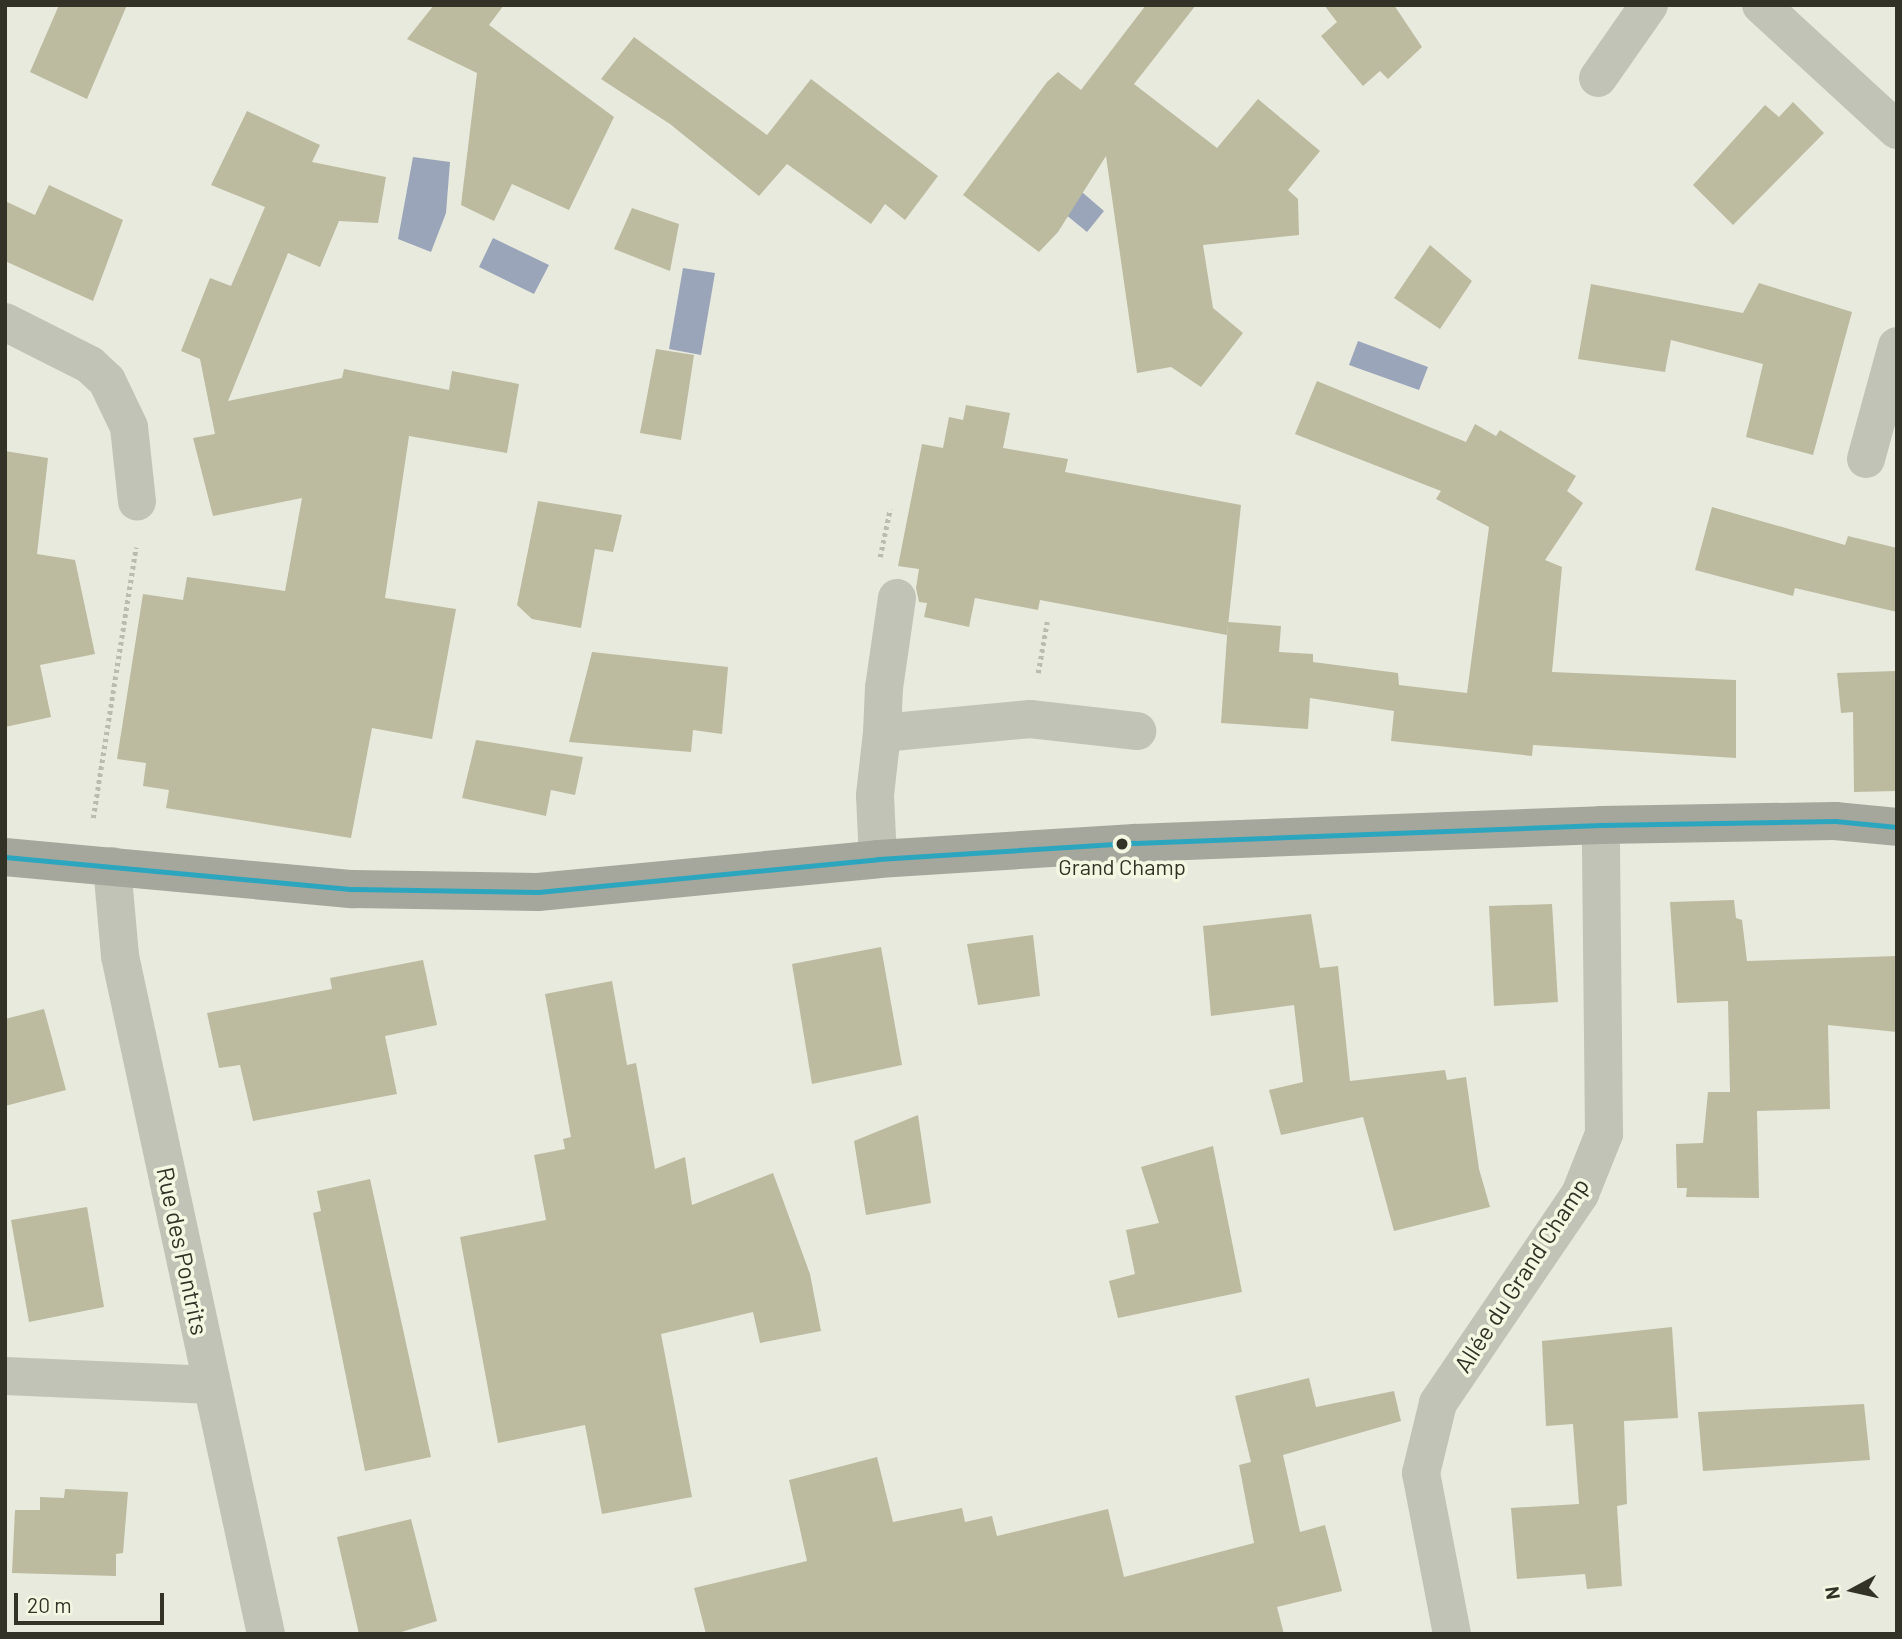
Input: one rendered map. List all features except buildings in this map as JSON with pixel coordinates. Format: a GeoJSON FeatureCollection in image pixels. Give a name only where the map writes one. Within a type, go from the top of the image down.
{"type":"FeatureCollection","features":[{"type":"Feature","properties":{"kind":"main road"},"geometry":{"type":"LineString","coordinates":[[5,857],[353,889],[538,892],[878,859],[1135,843],[1601,825],[1835,821],[1897,827]]}},
{"type":"Feature","properties":{"kind":"street"},"geometry":{"type":"LineString","coordinates":[[1598,78],[1649,5]]}},
{"type":"Feature","properties":{"kind":"street"},"geometry":{"type":"LineString","coordinates":[[1760,5],[1897,130]]}},
{"type":"Feature","properties":{"kind":"street"},"geometry":{"type":"LineString","coordinates":[[5,322],[90,365],[107,381],[129,426],[137,502]]}},
{"type":"Feature","properties":{"kind":"street"},"geometry":{"type":"LineString","coordinates":[[1866,459],[1897,346]]}},
{"type":"Feature","properties":{"kind":"street"},"geometry":{"type":"LineString","coordinates":[[878,859],[875,795],[884,688],[897,598]]}},
{"type":"Feature","properties":{"kind":"street"},"geometry":{"type":"LineString","coordinates":[[882,733],[1030,719],[1137,731]]}},
{"type":"Feature","properties":{"kind":"street","name":"Allée du Grand Champ"},"geometry":{"type":"LineString","coordinates":[[1452,1634],[1421,1473],[1438,1403],[1580,1194],[1604,1134],[1601,825]]}},
{"type":"Feature","properties":{"kind":"street","name":"Rue des Pontrits"},"geometry":{"type":"LineString","coordinates":[[99,865],[266,1634]]}},
{"type":"Feature","properties":{"kind":"street"},"geometry":{"type":"LineString","coordinates":[[5,1376],[212,1385]]}},
{"type":"Feature","properties":{"kind":"path"},"geometry":{"type":"LineString","coordinates":[[99,865],[138,535],[137,502]]}},
{"type":"Feature","properties":{"kind":"path"},"geometry":{"type":"LineString","coordinates":[[1030,719],[1047,622]]}},
{"type":"Feature","properties":{"kind":"water"},"geometry":{"type":"Polygon","coordinates":[[[413,157],[450,162],[446,213],[431,252],[398,239],[413,157]]]}},
{"type":"Feature","properties":{"kind":"water"},"geometry":{"type":"Polygon","coordinates":[[[1061,174],[1104,211],[1087,232],[1043,196],[1061,174]]]}},
{"type":"Feature","properties":{"kind":"water"},"geometry":{"type":"Polygon","coordinates":[[[493,238],[549,265],[534,294],[479,267],[493,238]]]}},
{"type":"Feature","properties":{"kind":"water"},"geometry":{"type":"Polygon","coordinates":[[[683,268],[715,273],[701,355],[669,349],[683,268]]]}},
{"type":"Feature","properties":{"kind":"water"},"geometry":{"type":"Polygon","coordinates":[[[1358,341],[1428,367],[1419,390],[1349,365],[1358,341]]]}},
{"type":"Feature","properties":{"kind":"transit line"},"geometry":{"type":"LineString","coordinates":[[5,857],[353,889],[538,892],[878,859],[1135,843],[1601,825],[1835,821],[1897,827]]}},
{"type":"Feature","properties":{"kind":"place","name":"Grand Champ"},"geometry":{"type":"Point","coordinates":[1122,844]}}]}
